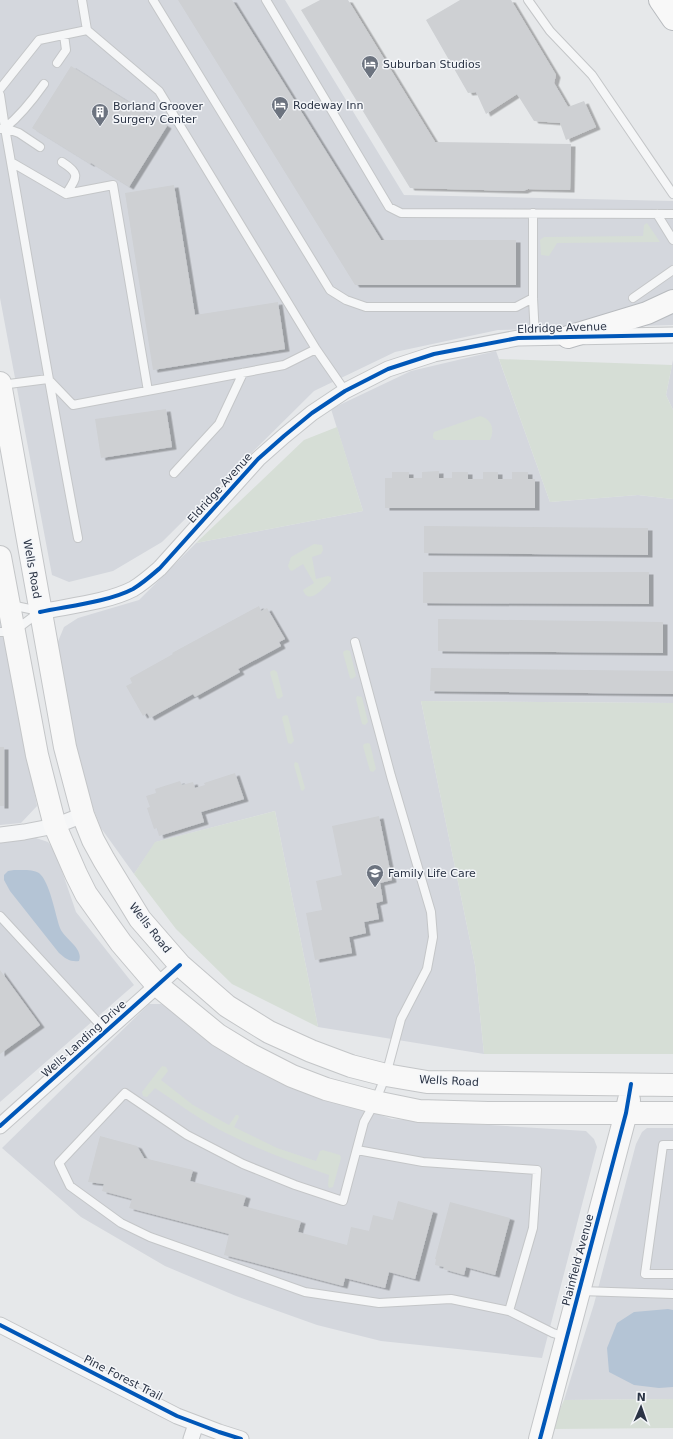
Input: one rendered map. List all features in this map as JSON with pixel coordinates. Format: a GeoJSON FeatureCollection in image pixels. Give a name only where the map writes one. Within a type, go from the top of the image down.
{"type":"FeatureCollection","features":[{"type":"Feature","properties":{"kind":"main road"},"geometry":{"type":"LineString","coordinates":[[660,0],[673,19]]}},
{"type":"Feature","properties":{"kind":"main road"},"geometry":{"type":"LineString","coordinates":[[568,337],[647,313],[673,301]]}},
{"type":"Feature","properties":{"kind":"main road","name":"Wells Road"},"geometry":{"type":"LineString","coordinates":[[0,384],[65,747],[83,815],[93,840],[140,919],[180,965],[227,1006],[269,1032],[310,1051],[351,1066],[386,1075],[427,1082],[673,1085]]}},
{"type":"Feature","properties":{"kind":"main road"},"geometry":{"type":"LineString","coordinates":[[0,557],[7,632],[55,826],[86,894],[121,943],[157,985],[218,1035],[251,1055],[292,1076],[319,1086],[375,1102],[419,1110],[488,1113],[673,1112]]}},
{"type":"Feature","properties":{"kind":"main road","name":"Plainfield Avenue"},"geometry":{"type":"LineString","coordinates":[[540,1439],[626,1113],[631,1084]]}},
{"type":"Feature","properties":{"kind":"street","name":"Eldridge Avenue"},"geometry":{"type":"LineString","coordinates":[[40,612],[112,598],[133,589],[160,568],[258,459],[312,413],[345,391],[388,369],[434,354],[518,338],[673,335]]}},
{"type":"Feature","properties":{"kind":"street"},"geometry":{"type":"LineString","coordinates":[[0,835],[55,826],[83,815]]}},
{"type":"Feature","properties":{"kind":"street","name":"Wells Landing Drive"},"geometry":{"type":"LineString","coordinates":[[1,1124],[180,965]]}},
{"type":"Feature","properties":{"kind":"street","name":"Pine Forest Trail"},"geometry":{"type":"LineString","coordinates":[[0,1325],[178,1416],[196,1424],[241,1439]]}},
{"type":"Feature","properties":{"kind":"street"},"geometry":{"type":"LineString","coordinates":[[191,1439],[196,1424]]}},
{"type":"Feature","properties":{"kind":"lane"},"geometry":{"type":"LineString","coordinates":[[82,0],[87,30],[158,90],[316,349],[345,391]]}},
{"type":"Feature","properties":{"kind":"lane"},"geometry":{"type":"LineString","coordinates":[[153,0],[330,290],[346,300],[366,307],[516,307],[533,298]]}},
{"type":"Feature","properties":{"kind":"lane"},"geometry":{"type":"LineString","coordinates":[[266,0],[389,207],[401,213],[673,214]]}},
{"type":"Feature","properties":{"kind":"lane"},"geometry":{"type":"LineString","coordinates":[[528,0],[550,31],[592,75],[673,194]]}},
{"type":"Feature","properties":{"kind":"lane"},"geometry":{"type":"LineString","coordinates":[[0,89],[39,40],[87,30]]}},
{"type":"Feature","properties":{"kind":"lane"},"geometry":{"type":"LineString","coordinates":[[57,63],[66,50],[64,35]]}},
{"type":"Feature","properties":{"kind":"lane"},"geometry":{"type":"LineString","coordinates":[[3,129],[18,118],[44,84]]}},
{"type":"Feature","properties":{"kind":"lane"},"geometry":{"type":"LineString","coordinates":[[0,96],[3,129],[11,162],[30,264],[48,379],[78,538]]}},
{"type":"Feature","properties":{"kind":"lane"},"geometry":{"type":"LineString","coordinates":[[3,129],[19,133],[40,147]]}},
{"type":"Feature","properties":{"kind":"lane"},"geometry":{"type":"LineString","coordinates":[[11,162],[66,194],[113,185],[148,391]]}},
{"type":"Feature","properties":{"kind":"lane"},"geometry":{"type":"LineString","coordinates":[[62,162],[76,174],[76,179],[66,194]]}},
{"type":"Feature","properties":{"kind":"lane"},"geometry":{"type":"LineString","coordinates":[[533,213],[533,298],[535,337]]}},
{"type":"Feature","properties":{"kind":"lane"},"geometry":{"type":"LineString","coordinates":[[657,214],[673,240]]}},
{"type":"Feature","properties":{"kind":"lane"},"geometry":{"type":"LineString","coordinates":[[633,298],[673,270]]}},
{"type":"Feature","properties":{"kind":"lane"},"geometry":{"type":"LineString","coordinates":[[48,379],[73,405],[284,365],[316,349]]}},
{"type":"Feature","properties":{"kind":"lane"},"geometry":{"type":"LineString","coordinates":[[174,473],[219,424],[243,373]]}},
{"type":"Feature","properties":{"kind":"lane"},"geometry":{"type":"LineString","coordinates":[[0,384],[48,379]]}},
{"type":"Feature","properties":{"kind":"lane"},"geometry":{"type":"LineString","coordinates":[[4,604],[40,612]]}},
{"type":"Feature","properties":{"kind":"lane"},"geometry":{"type":"LineString","coordinates":[[7,632],[40,612]]}},
{"type":"Feature","properties":{"kind":"lane"},"geometry":{"type":"LineString","coordinates":[[355,642],[391,776],[431,912],[433,937],[427,969],[401,1019],[386,1075],[375,1102],[364,1122],[343,1201],[295,1185],[243,1164],[187,1135],[125,1093],[59,1163],[70,1186],[121,1223],[150,1237],[304,1292],[379,1303],[451,1299],[509,1311],[553,1333],[567,1338]]}},
{"type":"Feature","properties":{"kind":"lane"},"geometry":{"type":"LineString","coordinates":[[0,916],[106,1031]]}},
{"type":"Feature","properties":{"kind":"lane"},"geometry":{"type":"LineString","coordinates":[[673,1145],[663,1145],[645,1274],[673,1274]]}},
{"type":"Feature","properties":{"kind":"lane"},"geometry":{"type":"LineString","coordinates":[[357,1150],[423,1162],[537,1170],[533,1228],[509,1311]]}},
{"type":"Feature","properties":{"kind":"lane"},"geometry":{"type":"LineString","coordinates":[[579,1291],[673,1294]]}},
{"type":"Feature","properties":{"kind":"shaded area"},"geometry":{"type":"Polygon","coordinates":[[[0,0],[285,0],[404,195],[673,201],[673,325],[498,330],[395,352],[314,391],[162,542],[113,571],[69,582],[52,575],[0,298],[0,0]]]}},
{"type":"Feature","properties":{"kind":"shaded area"},"geometry":{"type":"Polygon","coordinates":[[[647,223],[660,242],[557,243],[549,256],[541,255],[540,240],[544,237],[643,236],[644,225],[647,223]]]}},
{"type":"Feature","properties":{"kind":"shaded area"},"geometry":{"type":"Polygon","coordinates":[[[496,351],[550,502],[638,495],[673,499],[673,703],[421,701],[475,965],[484,1054],[318,1027],[275,811],[156,842],[134,874],[101,828],[78,769],[57,644],[64,627],[78,618],[139,600],[196,543],[363,511],[331,409],[411,371],[496,351]]]}},
{"type":"Feature","properties":{"kind":"shaded area"},"geometry":{"type":"Polygon","coordinates":[[[499,359],[672,365],[666,395],[673,410],[673,499],[638,495],[550,502],[499,359]]]}},
{"type":"Feature","properties":{"kind":"shaded area"},"geometry":{"type":"Polygon","coordinates":[[[673,360],[673,410],[666,395],[673,360]]]}},
{"type":"Feature","properties":{"kind":"shaded area"},"geometry":{"type":"Polygon","coordinates":[[[480,416],[484,417],[490,422],[492,432],[490,440],[436,440],[433,438],[434,432],[480,416]]]}},
{"type":"Feature","properties":{"kind":"shaded area"},"geometry":{"type":"Polygon","coordinates":[[[337,427],[363,511],[196,543],[304,440],[337,427]]]}},
{"type":"Feature","properties":{"kind":"shaded area"},"geometry":{"type":"Polygon","coordinates":[[[314,544],[322,545],[323,550],[321,554],[312,557],[316,579],[328,576],[331,577],[331,581],[317,594],[309,596],[306,595],[303,590],[314,583],[303,564],[292,571],[288,566],[291,557],[314,544]]]}},
{"type":"Feature","properties":{"kind":"shaded area"},"geometry":{"type":"Polygon","coordinates":[[[0,611],[37,806],[21,823],[0,825],[0,611]]]}},
{"type":"Feature","properties":{"kind":"shaded area"},"geometry":{"type":"Polygon","coordinates":[[[347,650],[350,651],[356,676],[352,679],[350,678],[343,653],[347,650]]]}},
{"type":"Feature","properties":{"kind":"shaded area"},"geometry":{"type":"Polygon","coordinates":[[[274,670],[277,672],[283,696],[279,699],[277,698],[270,673],[274,670]]]}},
{"type":"Feature","properties":{"kind":"shaded area"},"geometry":{"type":"Polygon","coordinates":[[[357,696],[362,697],[368,722],[365,725],[362,724],[356,699],[357,696]]]}},
{"type":"Feature","properties":{"kind":"shaded area"},"geometry":{"type":"Polygon","coordinates":[[[421,701],[673,703],[673,1054],[484,1054],[475,965],[421,701]]]}},
{"type":"Feature","properties":{"kind":"shaded area"},"geometry":{"type":"Polygon","coordinates":[[[286,715],[288,716],[294,741],[291,744],[288,743],[282,718],[286,715]]]}},
{"type":"Feature","properties":{"kind":"shaded area"},"geometry":{"type":"Polygon","coordinates":[[[364,744],[370,744],[376,769],[373,772],[370,771],[363,746],[364,744]]]}},
{"type":"Feature","properties":{"kind":"shaded area"},"geometry":{"type":"Polygon","coordinates":[[[295,762],[298,763],[305,788],[303,791],[301,790],[294,765],[295,762]]]}},
{"type":"Feature","properties":{"kind":"shaded area"},"geometry":{"type":"Polygon","coordinates":[[[275,811],[318,1027],[232,984],[176,929],[134,874],[155,842],[275,811]]]}},
{"type":"Feature","properties":{"kind":"shaded area"},"geometry":{"type":"Polygon","coordinates":[[[36,838],[48,842],[55,851],[76,912],[134,985],[0,1102],[0,841],[36,838]]]}},
{"type":"Feature","properties":{"kind":"shaded area"},"geometry":{"type":"Polygon","coordinates":[[[149,1004],[161,1004],[210,1039],[275,1079],[392,1119],[586,1131],[594,1139],[597,1147],[542,1358],[381,1341],[317,1325],[236,1296],[165,1266],[81,1217],[2,1148],[149,1004]]]}},
{"type":"Feature","properties":{"kind":"shaded area"},"geometry":{"type":"Polygon","coordinates":[[[162,1066],[166,1067],[168,1071],[161,1080],[193,1105],[229,1125],[236,1115],[238,1115],[239,1117],[234,1127],[277,1148],[316,1161],[320,1151],[323,1150],[340,1155],[341,1158],[333,1187],[329,1188],[328,1185],[329,1175],[266,1152],[220,1130],[155,1088],[147,1097],[143,1096],[142,1092],[162,1066]]]}},
{"type":"Feature","properties":{"kind":"shaded area"},"geometry":{"type":"Polygon","coordinates":[[[647,1128],[673,1128],[673,1399],[564,1400],[594,1304],[636,1144],[642,1132],[647,1128]]]}},
{"type":"Feature","properties":{"kind":"shaded area"},"geometry":{"type":"Polygon","coordinates":[[[673,1399],[673,1428],[551,1429],[564,1400],[673,1399]]]}},
{"type":"Feature","properties":{"kind":"water"},"geometry":{"type":"Polygon","coordinates":[[[8,871],[34,871],[43,877],[49,891],[60,928],[79,952],[79,961],[68,960],[59,953],[10,891],[4,880],[4,875],[8,871]]]}},
{"type":"Feature","properties":{"kind":"water"},"geometry":{"type":"Polygon","coordinates":[[[668,1309],[673,1310],[673,1387],[659,1388],[634,1385],[609,1372],[607,1348],[617,1323],[634,1312],[668,1309]]]}},
{"type":"Feature","properties":{"kind":"building","name":"Rodeway Inn"},"geometry":{"type":"Polygon","coordinates":[[[178,0],[232,0],[381,240],[516,240],[516,285],[355,285],[178,0]]]}},
{"type":"Feature","properties":{"kind":"building","name":"Suburban Studios"},"geometry":{"type":"Polygon","coordinates":[[[320,0],[348,0],[435,142],[571,144],[570,190],[528,189],[523,191],[410,188],[301,10],[320,0]]]}},
{"type":"Feature","properties":{"kind":"building"},"geometry":{"type":"Polygon","coordinates":[[[460,0],[511,0],[556,75],[554,83],[568,107],[584,101],[596,127],[566,140],[560,123],[534,121],[517,94],[486,114],[476,92],[468,93],[426,20],[460,0]]]}},
{"type":"Feature","properties":{"kind":"building","name":"Borland Groover Surgery Center"},"geometry":{"type":"Polygon","coordinates":[[[71,66],[167,126],[129,187],[32,128],[71,66]]]}},
{"type":"Feature","properties":{"kind":"building"},"geometry":{"type":"Polygon","coordinates":[[[174,185],[195,315],[278,302],[285,349],[153,370],[125,193],[174,185]]]}},
{"type":"Feature","properties":{"kind":"building"},"geometry":{"type":"Polygon","coordinates":[[[166,409],[172,447],[101,458],[95,419],[166,409]]]}},
{"type":"Feature","properties":{"kind":"building"},"geometry":{"type":"Polygon","coordinates":[[[439,471],[439,478],[452,478],[452,472],[468,472],[468,479],[483,479],[483,472],[498,472],[498,479],[512,479],[512,472],[528,472],[528,479],[535,479],[535,508],[385,508],[385,478],[392,478],[392,472],[409,472],[409,478],[422,478],[422,472],[439,471]]]}},
{"type":"Feature","properties":{"kind":"building"},"geometry":{"type":"Polygon","coordinates":[[[424,526],[648,528],[648,555],[424,553],[424,526]]]}},
{"type":"Feature","properties":{"kind":"building"},"geometry":{"type":"Polygon","coordinates":[[[423,572],[649,572],[649,604],[423,603],[423,572]]]}},
{"type":"Feature","properties":{"kind":"building"},"geometry":{"type":"Polygon","coordinates":[[[259,606],[261,611],[267,608],[285,639],[279,642],[281,646],[238,669],[240,672],[195,697],[193,694],[150,718],[147,713],[143,716],[126,686],[132,683],[130,678],[173,654],[172,653],[259,606]]]}},
{"type":"Feature","properties":{"kind":"building"},"geometry":{"type":"Polygon","coordinates":[[[438,619],[663,622],[663,653],[438,651],[438,619]]]}},
{"type":"Feature","properties":{"kind":"building"},"geometry":{"type":"Polygon","coordinates":[[[431,668],[673,671],[673,694],[430,691],[431,668]]]}},
{"type":"Feature","properties":{"kind":"building"},"geometry":{"type":"Polygon","coordinates":[[[0,747],[4,747],[4,806],[0,806],[0,747]]]}},
{"type":"Feature","properties":{"kind":"building"},"geometry":{"type":"Polygon","coordinates":[[[235,773],[244,799],[201,812],[204,822],[159,836],[157,828],[154,829],[147,808],[150,807],[146,796],[156,793],[155,789],[180,781],[182,785],[193,782],[195,788],[205,785],[204,783],[235,773]]]}},
{"type":"Feature","properties":{"kind":"building"},"geometry":{"type":"Polygon","coordinates":[[[379,816],[392,880],[380,883],[383,901],[376,903],[379,919],[364,922],[366,933],[349,937],[352,953],[315,960],[306,913],[322,910],[316,881],[342,875],[332,826],[379,816]]]}},
{"type":"Feature","properties":{"kind":"building"},"geometry":{"type":"Polygon","coordinates":[[[0,970],[40,1025],[0,1054],[0,970]]]}},
{"type":"Feature","properties":{"kind":"building"},"geometry":{"type":"Polygon","coordinates":[[[100,1136],[137,1146],[144,1158],[193,1170],[190,1181],[246,1196],[243,1206],[301,1221],[298,1232],[347,1245],[351,1227],[369,1231],[373,1215],[393,1220],[398,1201],[433,1211],[415,1279],[389,1272],[385,1288],[345,1278],[343,1286],[224,1255],[229,1234],[129,1208],[132,1199],[102,1191],[104,1184],[88,1182],[100,1136]]]}},
{"type":"Feature","properties":{"kind":"building"},"geometry":{"type":"Polygon","coordinates":[[[450,1202],[510,1218],[495,1275],[466,1267],[464,1275],[435,1265],[435,1259],[450,1202]]]}},
{"type":"Feature","properties":{"kind":"cycle path"},"geometry":{"type":"LineString","coordinates":[[40,612],[88,603],[112,597],[133,589],[160,568],[258,459],[284,436],[312,413],[345,391],[388,369],[434,354],[518,338],[673,335]]}},
{"type":"Feature","properties":{"kind":"cycle path"},"geometry":{"type":"LineString","coordinates":[[0,1126],[180,965]]}},
{"type":"Feature","properties":{"kind":"cycle path"},"geometry":{"type":"LineString","coordinates":[[540,1439],[626,1113],[631,1084]]}},
{"type":"Feature","properties":{"kind":"cycle path"},"geometry":{"type":"LineString","coordinates":[[0,1325],[177,1416],[241,1439]]}},
{"type":"Feature","properties":{"kind":"place","name":"Suburban Studios"},"geometry":{"type":"Point","coordinates":[370,79]}},
{"type":"Feature","properties":{"kind":"place","name":"Rodeway Inn"},"geometry":{"type":"Point","coordinates":[280,120]}},
{"type":"Feature","properties":{"kind":"place","name":"Borland Groover Surgery Center"},"geometry":{"type":"Point","coordinates":[100,127]}},
{"type":"Feature","properties":{"kind":"place","name":"Family Life Care"},"geometry":{"type":"Point","coordinates":[375,888]}}]}
